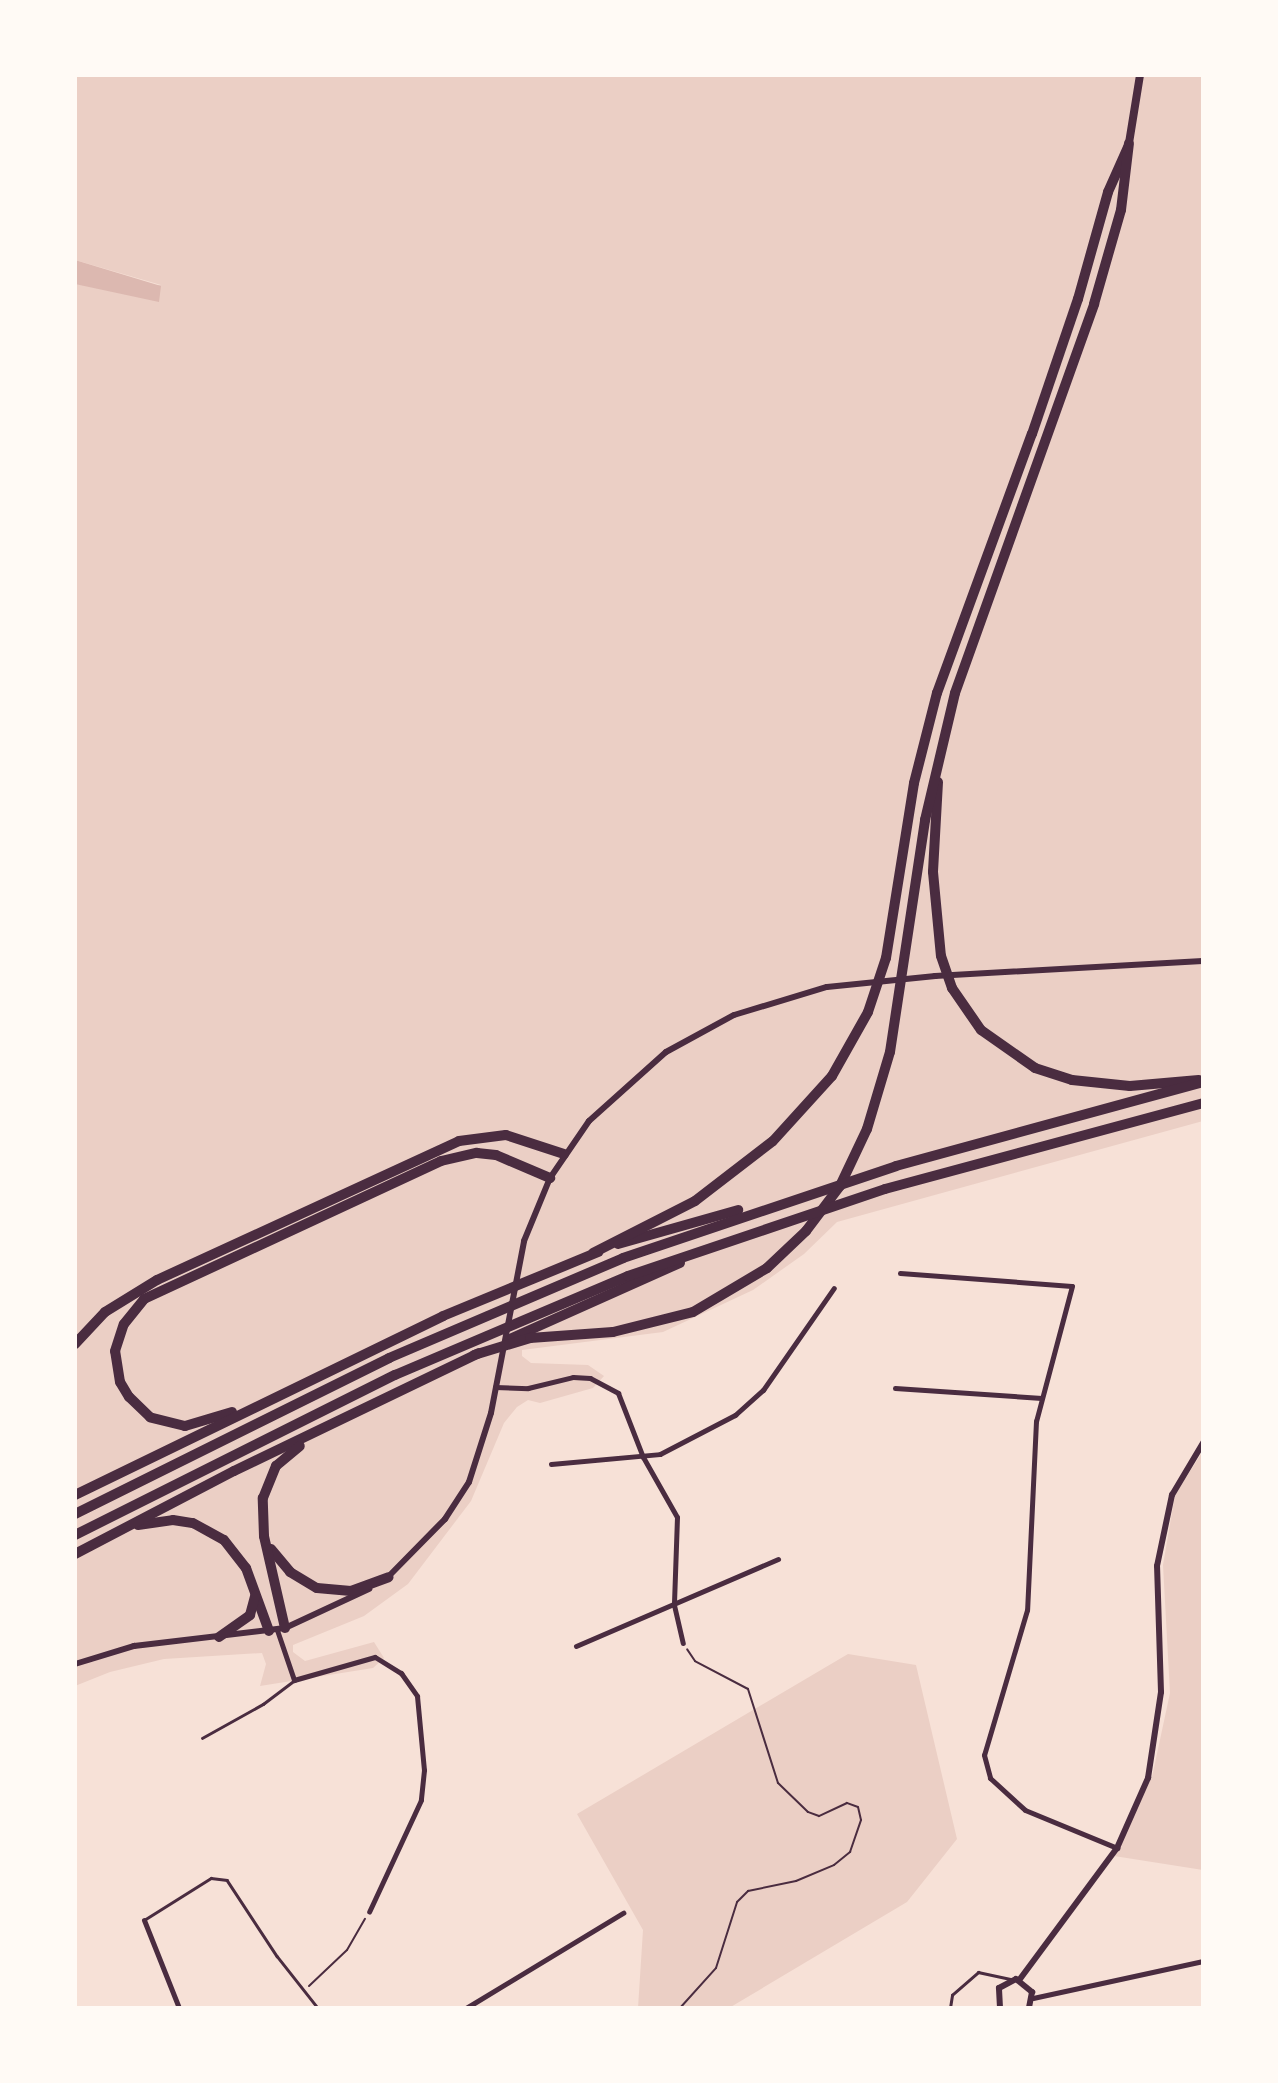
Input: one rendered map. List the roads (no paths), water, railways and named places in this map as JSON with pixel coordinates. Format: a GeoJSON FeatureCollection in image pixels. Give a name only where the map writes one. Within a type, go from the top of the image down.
{"type":"FeatureCollection","features":[{"type":"Feature","properties":{"kind":"highway"},"geometry":{"type":"LineString","coordinates":[[531,1334],[613,1332],[693,1312],[767,1268],[806,1231],[840,1186],[867,1129],[890,1052],[925,820],[939,750],[967,652],[1094,304],[1121,210],[1129,143]]}},
{"type":"Feature","properties":{"kind":"highway"},"geometry":{"type":"LineString","coordinates":[[593,1253],[695,1201],[773,1142],[832,1076],[863,1022],[886,957],[914,783],[937,693],[1032,434],[1111,184],[1129,143]]}},
{"type":"Feature","properties":{"kind":"highway"},"geometry":{"type":"LineString","coordinates":[[939,750],[934,907],[941,956],[966,1012],[1006,1050],[1035,1068],[1072,1080],[1130,1086],[1203,1081]]}},
{"type":"Feature","properties":{"kind":"highway"},"geometry":{"type":"LineString","coordinates":[[75,1514],[532,1294],[780,1202],[896,1166],[1203,1081]]}},
{"type":"Feature","properties":{"kind":"highway"},"geometry":{"type":"LineString","coordinates":[[75,1535],[479,1337],[532,1314],[801,1214],[1203,1103]]}},
{"type":"Feature","properties":{"kind":"highway"},"geometry":{"type":"LineString","coordinates":[[75,1345],[105,1312],[157,1280],[459,1141],[506,1135],[564,1154]]}},
{"type":"Feature","properties":{"kind":"highway"},"geometry":{"type":"LineString","coordinates":[[256,1406],[185,1426],[150,1417],[129,1397],[117,1366],[118,1336],[131,1312],[163,1289],[441,1161],[477,1153],[495,1155],[550,1178]]}},
{"type":"Feature","properties":{"kind":"highway"},"geometry":{"type":"LineString","coordinates":[[75,1495],[481,1300],[593,1253],[692,1220],[780,1202]]}},
{"type":"Feature","properties":{"kind":"highway"},"geometry":{"type":"LineString","coordinates":[[75,1554],[474,1355],[531,1334],[721,1242]]}},
{"type":"Feature","properties":{"kind":"highway"},"geometry":{"type":"LineString","coordinates":[[277,1630],[264,1536],[262,1498],[276,1466],[291,1451],[344,1419]]}},
{"type":"Feature","properties":{"kind":"highway"},"geometry":{"type":"LineString","coordinates":[[127,1527],[173,1520],[211,1530],[235,1551],[277,1630]]}},
{"type":"Feature","properties":{"kind":"highway"},"geometry":{"type":"LineString","coordinates":[[264,1536],[277,1560],[317,1588],[351,1591],[389,1577]]}},
{"type":"Feature","properties":{"kind":"highway"},"geometry":{"type":"LineString","coordinates":[[219,1637],[250,1615],[255,1592]]}},
{"type":"Feature","properties":{"kind":"main road"},"geometry":{"type":"LineString","coordinates":[[1129,143],[1140,75]]}},
{"type":"Feature","properties":{"kind":"street"},"geometry":{"type":"LineString","coordinates":[[75,1664],[134,1646],[277,1630],[389,1577],[445,1519],[469,1482],[495,1387],[524,1241],[550,1178],[589,1121],[632,1080],[699,1032],[773,1001],[861,982],[1203,961]]}},
{"type":"Feature","properties":{"kind":"street"},"geometry":{"type":"LineString","coordinates":[[900,1273],[1072,1286],[1042,1398],[1035,1439],[1028,1602],[986,1739],[985,1767],[1007,1796],[1025,1810],[1117,1847]]}},
{"type":"Feature","properties":{"kind":"street"},"geometry":{"type":"LineString","coordinates":[[551,1464],[643,1457],[675,1450],[752,1402],[834,1287]]}},
{"type":"Feature","properties":{"kind":"street"},"geometry":{"type":"LineString","coordinates":[[495,1387],[528,1388],[573,1377],[610,1386],[624,1403],[643,1457],[677,1517],[674,1605],[683,1643]]}},
{"type":"Feature","properties":{"kind":"street"},"geometry":{"type":"LineString","coordinates":[[895,1388],[1042,1398]]}},
{"type":"Feature","properties":{"kind":"street"},"geometry":{"type":"LineString","coordinates":[[1020,1979],[1117,1847],[1149,1778],[1161,1692],[1157,1566],[1172,1495],[1203,1443]]}},
{"type":"Feature","properties":{"kind":"street"},"geometry":{"type":"LineString","coordinates":[[576,1646],[778,1559]]}},
{"type":"Feature","properties":{"kind":"street"},"geometry":{"type":"LineString","coordinates":[[277,1630],[294,1680],[375,1657],[401,1673],[417,1696],[424,1770],[421,1800],[369,1912]]}},
{"type":"Feature","properties":{"kind":"street"},"geometry":{"type":"LineString","coordinates":[[466,2008],[623,1913]]}},
{"type":"Feature","properties":{"kind":"street"},"geometry":{"type":"LineString","coordinates":[[144,1920],[179,2008]]}},
{"type":"Feature","properties":{"kind":"street"},"geometry":{"type":"LineString","coordinates":[[1033,1998],[1203,1961]]}},
{"type":"Feature","properties":{"kind":"street"},"geometry":{"type":"LineString","coordinates":[[987,2008],[998,2006],[999,1988],[1011,1979],[1020,1979],[1030,1986],[1033,1998],[1029,2008]]}},
{"type":"Feature","properties":{"kind":"lane"},"geometry":{"type":"LineString","coordinates":[[201,1738],[263,1704],[294,1680]]}},
{"type":"Feature","properties":{"kind":"lane"},"geometry":{"type":"LineString","coordinates":[[144,1920],[211,1878],[227,1880],[318,2008]]}},
{"type":"Feature","properties":{"kind":"lane"},"geometry":{"type":"LineString","coordinates":[[950,2008],[952,1995],[978,1972],[1011,1979]]}}]}
